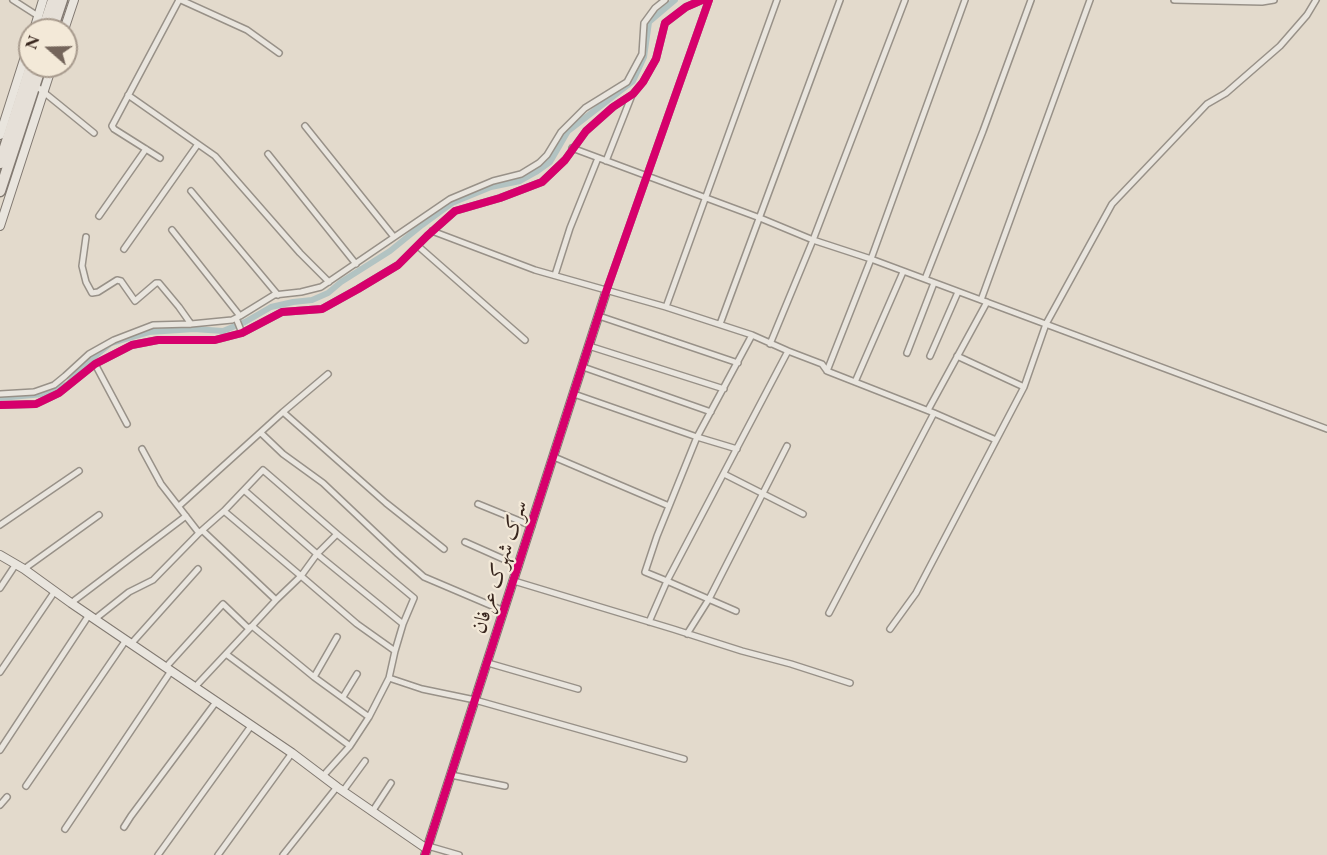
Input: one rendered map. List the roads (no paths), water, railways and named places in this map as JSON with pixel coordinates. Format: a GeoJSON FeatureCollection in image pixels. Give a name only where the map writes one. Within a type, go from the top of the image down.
{"type":"FeatureCollection","features":[{"type":"Feature","properties":{"kind":"highway"},"geometry":{"type":"LineString","coordinates":[[47,18],[52,0]]}},
{"type":"Feature","properties":{"kind":"highway"},"geometry":{"type":"LineString","coordinates":[[56,18],[62,0]]}},
{"type":"Feature","properties":{"kind":"highway"},"geometry":{"type":"LineString","coordinates":[[0,163],[27,78]]}},
{"type":"Feature","properties":{"kind":"highway"},"geometry":{"type":"LineString","coordinates":[[0,191],[37,78]]}},
{"type":"Feature","properties":{"kind":"street"},"geometry":{"type":"LineString","coordinates":[[13,0],[38,16],[43,0]]}},
{"type":"Feature","properties":{"kind":"street"},"geometry":{"type":"LineString","coordinates":[[68,18],[74,0]]}},
{"type":"Feature","properties":{"kind":"street"},"geometry":{"type":"LineString","coordinates":[[160,158],[112,128],[113,121],[180,0],[247,30],[279,53]]}},
{"type":"Feature","properties":{"kind":"street"},"geometry":{"type":"LineString","coordinates":[[0,394],[34,392],[54,385],[89,354],[114,340],[153,325],[232,320],[274,295],[321,287],[449,200],[494,181],[521,174],[547,155],[561,132],[585,108],[627,82],[642,54],[644,23],[655,8],[665,0]]}},
{"type":"Feature","properties":{"kind":"street"},"geometry":{"type":"LineString","coordinates":[[0,405],[36,404],[60,393],[95,364],[132,345],[158,340],[215,340],[242,333],[282,312],[322,309],[398,266],[455,211],[501,198],[542,182],[565,160],[586,131],[613,107],[633,94],[643,82],[656,58],[665,22],[686,7],[702,0]]}},
{"type":"Feature","properties":{"kind":"street"},"geometry":{"type":"LineString","coordinates":[[608,290],[709,0]]}},
{"type":"Feature","properties":{"kind":"street"},"geometry":{"type":"LineString","coordinates":[[666,307],[777,0]]}},
{"type":"Feature","properties":{"kind":"street"},"geometry":{"type":"LineString","coordinates":[[720,324],[840,0]]}},
{"type":"Feature","properties":{"kind":"street"},"geometry":{"type":"LineString","coordinates":[[770,344],[813,240],[905,0]]}},
{"type":"Feature","properties":{"kind":"street"},"geometry":{"type":"LineString","coordinates":[[827,371],[871,259],[965,0]]}},
{"type":"Feature","properties":{"kind":"street"},"geometry":{"type":"LineString","coordinates":[[925,279],[1031,0]]}},
{"type":"Feature","properties":{"kind":"street"},"geometry":{"type":"LineString","coordinates":[[829,613],[931,412],[984,301],[1090,0]]}},
{"type":"Feature","properties":{"kind":"street"},"geometry":{"type":"LineString","coordinates":[[1174,0],[1262,2],[1274,0]]}},
{"type":"Feature","properties":{"kind":"street"},"geometry":{"type":"LineString","coordinates":[[890,629],[916,593],[1024,387],[1046,324],[1112,204],[1207,104],[1226,93],[1280,46],[1307,15],[1316,0]]}},
{"type":"Feature","properties":{"kind":"street"},"geometry":{"type":"LineString","coordinates":[[0,135],[18,78]]}},
{"type":"Feature","properties":{"kind":"street"},"geometry":{"type":"LineString","coordinates":[[0,226],[48,78]]}},
{"type":"Feature","properties":{"kind":"street"},"geometry":{"type":"LineString","coordinates":[[35,85],[94,133]]}},
{"type":"Feature","properties":{"kind":"street"},"geometry":{"type":"LineString","coordinates":[[128,94],[215,156],[300,253],[329,282]]}},
{"type":"Feature","properties":{"kind":"street"},"geometry":{"type":"LineString","coordinates":[[606,160],[633,94]]}},
{"type":"Feature","properties":{"kind":"street"},"geometry":{"type":"LineString","coordinates":[[305,126],[394,237]]}},
{"type":"Feature","properties":{"kind":"street"},"geometry":{"type":"LineString","coordinates":[[124,249],[198,144]]}},
{"type":"Feature","properties":{"kind":"street"},"geometry":{"type":"LineString","coordinates":[[572,148],[813,240],[871,259],[1327,429]]}},
{"type":"Feature","properties":{"kind":"street"},"geometry":{"type":"LineString","coordinates":[[99,216],[146,149]]}},
{"type":"Feature","properties":{"kind":"street"},"geometry":{"type":"LineString","coordinates":[[268,154],[356,264]]}},
{"type":"Feature","properties":{"kind":"street"},"geometry":{"type":"LineString","coordinates":[[555,275],[570,228],[598,158]]}},
{"type":"Feature","properties":{"kind":"street"},"geometry":{"type":"LineString","coordinates":[[191,191],[278,295]]}},
{"type":"Feature","properties":{"kind":"street"},"geometry":{"type":"LineString","coordinates":[[449,200],[455,211]]}},
{"type":"Feature","properties":{"kind":"street"},"geometry":{"type":"LineString","coordinates":[[172,230],[238,317],[242,333]]}},
{"type":"Feature","properties":{"kind":"street"},"geometry":{"type":"LineString","coordinates":[[432,231],[535,270],[666,307],[752,335],[822,364],[827,371],[996,440]]}},
{"type":"Feature","properties":{"kind":"street"},"geometry":{"type":"LineString","coordinates":[[86,237],[82,266],[86,282],[92,293],[98,292],[117,280],[121,281],[135,301],[159,283],[191,324]]}},
{"type":"Feature","properties":{"kind":"street"},"geometry":{"type":"LineString","coordinates":[[418,246],[525,340]]}},
{"type":"Feature","properties":{"kind":"street"},"geometry":{"type":"LineString","coordinates":[[855,382],[903,272]]}},
{"type":"Feature","properties":{"kind":"street"},"geometry":{"type":"LineString","coordinates":[[907,353],[934,283]]}},
{"type":"Feature","properties":{"kind":"street","name":"سرک شهرک عرفان"},"geometry":{"type":"LineString","coordinates":[[426,850],[608,290]]}},
{"type":"Feature","properties":{"kind":"street"},"geometry":{"type":"LineString","coordinates":[[930,356],[958,292]]}},
{"type":"Feature","properties":{"kind":"street"},"geometry":{"type":"LineString","coordinates":[[599,316],[738,363]]}},
{"type":"Feature","properties":{"kind":"street"},"geometry":{"type":"LineString","coordinates":[[736,611],[645,572],[697,437],[752,335]]}},
{"type":"Feature","properties":{"kind":"street"},"geometry":{"type":"LineString","coordinates":[[590,346],[724,389]]}},
{"type":"Feature","properties":{"kind":"street"},"geometry":{"type":"LineString","coordinates":[[649,622],[667,580],[788,351]]}},
{"type":"Feature","properties":{"kind":"street"},"geometry":{"type":"LineString","coordinates":[[957,356],[1024,387]]}},
{"type":"Feature","properties":{"kind":"street"},"geometry":{"type":"LineString","coordinates":[[95,364],[127,424]]}},
{"type":"Feature","properties":{"kind":"street"},"geometry":{"type":"LineString","coordinates":[[583,367],[711,412]]}},
{"type":"Feature","properties":{"kind":"street"},"geometry":{"type":"LineString","coordinates":[[179,506],[328,374]]}},
{"type":"Feature","properties":{"kind":"street"},"geometry":{"type":"LineString","coordinates":[[574,394],[737,449]]}},
{"type":"Feature","properties":{"kind":"street"},"geometry":{"type":"LineString","coordinates":[[283,412],[386,503],[444,549]]}},
{"type":"Feature","properties":{"kind":"street"},"geometry":{"type":"LineString","coordinates":[[261,433],[323,483],[424,577],[504,611]]}},
{"type":"Feature","properties":{"kind":"street"},"geometry":{"type":"LineString","coordinates":[[687,634],[709,599],[787,446]]}},
{"type":"Feature","properties":{"kind":"street"},"geometry":{"type":"LineString","coordinates":[[142,449],[161,484],[186,516],[276,600]]}},
{"type":"Feature","properties":{"kind":"street"},"geometry":{"type":"LineString","coordinates":[[554,457],[669,506]]}},
{"type":"Feature","properties":{"kind":"street"},"geometry":{"type":"LineString","coordinates":[[0,750],[92,617],[129,592],[153,580],[263,470],[414,598],[403,624],[389,678],[369,717],[350,746],[323,776]]}},
{"type":"Feature","properties":{"kind":"street"},"geometry":{"type":"LineString","coordinates":[[0,525],[79,471]]}},
{"type":"Feature","properties":{"kind":"street"},"geometry":{"type":"LineString","coordinates":[[724,474],[803,514]]}},
{"type":"Feature","properties":{"kind":"street"},"geometry":{"type":"LineString","coordinates":[[244,490],[317,554],[403,624]]}},
{"type":"Feature","properties":{"kind":"street"},"geometry":{"type":"LineString","coordinates":[[478,504],[532,526]]}},
{"type":"Feature","properties":{"kind":"street"},"geometry":{"type":"LineString","coordinates":[[224,511],[357,624],[395,651]]}},
{"type":"Feature","properties":{"kind":"street"},"geometry":{"type":"LineString","coordinates":[[24,569],[99,515]]}},
{"type":"Feature","properties":{"kind":"street"},"geometry":{"type":"LineString","coordinates":[[71,603],[186,516]]}},
{"type":"Feature","properties":{"kind":"street"},"geometry":{"type":"LineString","coordinates":[[195,687],[301,576],[317,554],[337,534]]}},
{"type":"Feature","properties":{"kind":"street"},"geometry":{"type":"LineString","coordinates":[[465,542],[519,566]]}},
{"type":"Feature","properties":{"kind":"street"},"geometry":{"type":"LineString","coordinates":[[0,555],[24,569],[292,753],[426,850],[459,855]]}},
{"type":"Feature","properties":{"kind":"street"},"geometry":{"type":"LineString","coordinates":[[0,588],[16,564]]}},
{"type":"Feature","properties":{"kind":"street"},"geometry":{"type":"LineString","coordinates":[[26,786],[128,642],[198,569]]}},
{"type":"Feature","properties":{"kind":"street"},"geometry":{"type":"LineString","coordinates":[[514,581],[850,683]]}},
{"type":"Feature","properties":{"kind":"street"},"geometry":{"type":"LineString","coordinates":[[0,672],[55,591]]}},
{"type":"Feature","properties":{"kind":"street"},"geometry":{"type":"LineString","coordinates":[[65,829],[169,669],[223,604],[248,628],[252,626],[314,677],[369,717]]}},
{"type":"Feature","properties":{"kind":"street"},"geometry":{"type":"LineString","coordinates":[[314,677],[337,637]]}},
{"type":"Feature","properties":{"kind":"street"},"geometry":{"type":"LineString","coordinates":[[226,654],[350,746]]}},
{"type":"Feature","properties":{"kind":"street"},"geometry":{"type":"LineString","coordinates":[[488,663],[578,689]]}},
{"type":"Feature","properties":{"kind":"street"},"geometry":{"type":"LineString","coordinates":[[343,698],[357,674]]}},
{"type":"Feature","properties":{"kind":"street"},"geometry":{"type":"LineString","coordinates":[[389,678],[422,689],[476,700],[684,759]]}},
{"type":"Feature","properties":{"kind":"street"},"geometry":{"type":"LineString","coordinates":[[124,827],[216,702]]}},
{"type":"Feature","properties":{"kind":"street"},"geometry":{"type":"LineString","coordinates":[[158,855],[251,726]]}},
{"type":"Feature","properties":{"kind":"street"},"geometry":{"type":"LineString","coordinates":[[218,855],[292,753]]}},
{"type":"Feature","properties":{"kind":"street"},"geometry":{"type":"LineString","coordinates":[[283,855],[365,761]]}},
{"type":"Feature","properties":{"kind":"street"},"geometry":{"type":"LineString","coordinates":[[451,775],[505,786]]}},
{"type":"Feature","properties":{"kind":"street"},"geometry":{"type":"LineString","coordinates":[[372,812],[391,783]]}},
{"type":"Feature","properties":{"kind":"street"},"geometry":{"type":"LineString","coordinates":[[0,805],[7,796]]}},
{"type":"Feature","properties":{"kind":"waterway"},"geometry":{"type":"LineString","coordinates":[[0,398],[43,394],[68,384],[83,366],[111,343],[149,332],[194,329],[223,331],[271,307],[312,300],[328,293],[341,282],[390,251],[452,203],[491,187],[520,181],[536,172],[550,162],[568,131],[633,81],[644,57],[649,22],[675,0]]}}]}
